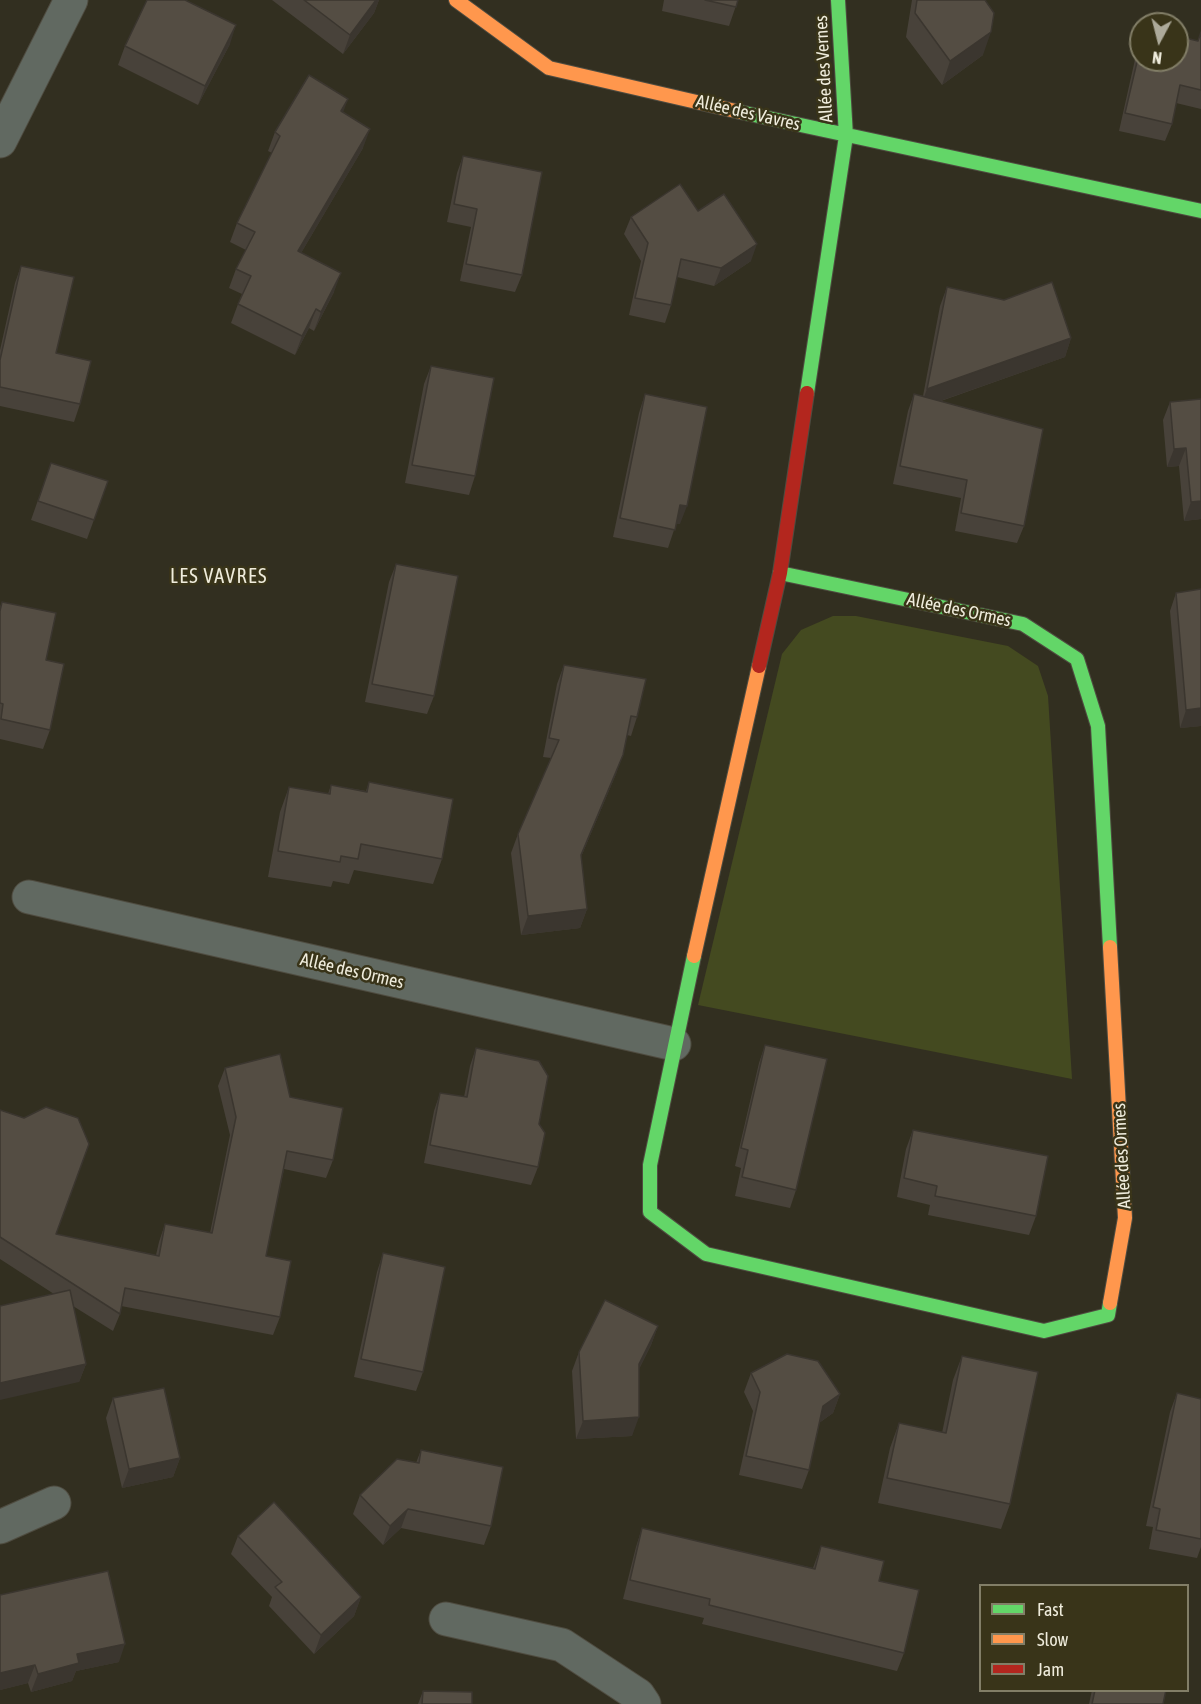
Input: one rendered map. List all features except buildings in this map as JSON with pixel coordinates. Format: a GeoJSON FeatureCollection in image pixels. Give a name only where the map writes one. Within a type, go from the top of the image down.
{"type":"FeatureCollection","features":[{"type":"Feature","properties":{"kind":"street"},"geometry":{"type":"LineString","coordinates":[[0,141],[71,0]]}},
{"type":"Feature","properties":{"kind":"street","name":"Allée des Vavres"},"geometry":{"type":"LineString","coordinates":[[456,0],[549,68],[846,136],[1201,211]]}},
{"type":"Feature","properties":{"kind":"street","name":"Allée des Vernes"},"geometry":{"type":"LineString","coordinates":[[838,0],[846,136]]}},
{"type":"Feature","properties":{"kind":"street","name":"Allée des Ormes"},"geometry":{"type":"LineString","coordinates":[[780,573],[1023,624],[1077,659],[1098,726],[1125,1218],[1108,1315],[1044,1330],[706,1254],[650,1212],[650,1166],[674,1044],[780,573],[846,136]]}},
{"type":"Feature","properties":{"kind":"street","name":"Allée des Ormes"},"geometry":{"type":"LineString","coordinates":[[29,897],[674,1044]]}},
{"type":"Feature","properties":{"kind":"street"},"geometry":{"type":"LineString","coordinates":[[0,1527],[54,1503]]}},
{"type":"Feature","properties":{"kind":"street"},"geometry":{"type":"LineString","coordinates":[[446,1619],[562,1645],[638,1695],[644,1704]]}},
{"type":"Feature","properties":{"kind":"green space"},"geometry":{"type":"Polygon","coordinates":[[[833,616],[856,616],[1008,646],[1038,666],[1048,696],[1072,1079],[698,1005],[782,654],[801,630],[833,616]]]}},
{"type":"Feature","properties":{"kind":"traffic: fast"},"geometry":{"type":"LineString","coordinates":[[807,393],[846,136],[838,0]]}},
{"type":"Feature","properties":{"kind":"traffic: fast"},"geometry":{"type":"LineString","coordinates":[[740,112],[1201,211]]}},
{"type":"Feature","properties":{"kind":"traffic: fast"},"geometry":{"type":"LineString","coordinates":[[780,573],[1023,624],[1077,659],[1098,726],[1110,947]]}},
{"type":"Feature","properties":{"kind":"traffic: fast"},"geometry":{"type":"LineString","coordinates":[[694,956],[650,1165],[650,1212],[706,1254],[1044,1331],[1108,1315],[1110,1303]]}},
{"type":"Feature","properties":{"kind":"traffic: slow"},"geometry":{"type":"LineString","coordinates":[[456,0],[549,68],[740,112]]}},
{"type":"Feature","properties":{"kind":"traffic: slow"},"geometry":{"type":"LineString","coordinates":[[694,956],[759,666]]}},
{"type":"Feature","properties":{"kind":"traffic: slow"},"geometry":{"type":"LineString","coordinates":[[1110,947],[1125,1218],[1110,1303]]}},
{"type":"Feature","properties":{"kind":"traffic: jam"},"geometry":{"type":"LineString","coordinates":[[759,666],[780,573],[807,393]]}},
{"type":"Feature","properties":{"kind":"district","name":"LES VAVRES"},"geometry":{"type":"Point","coordinates":[219,577]}}]}
